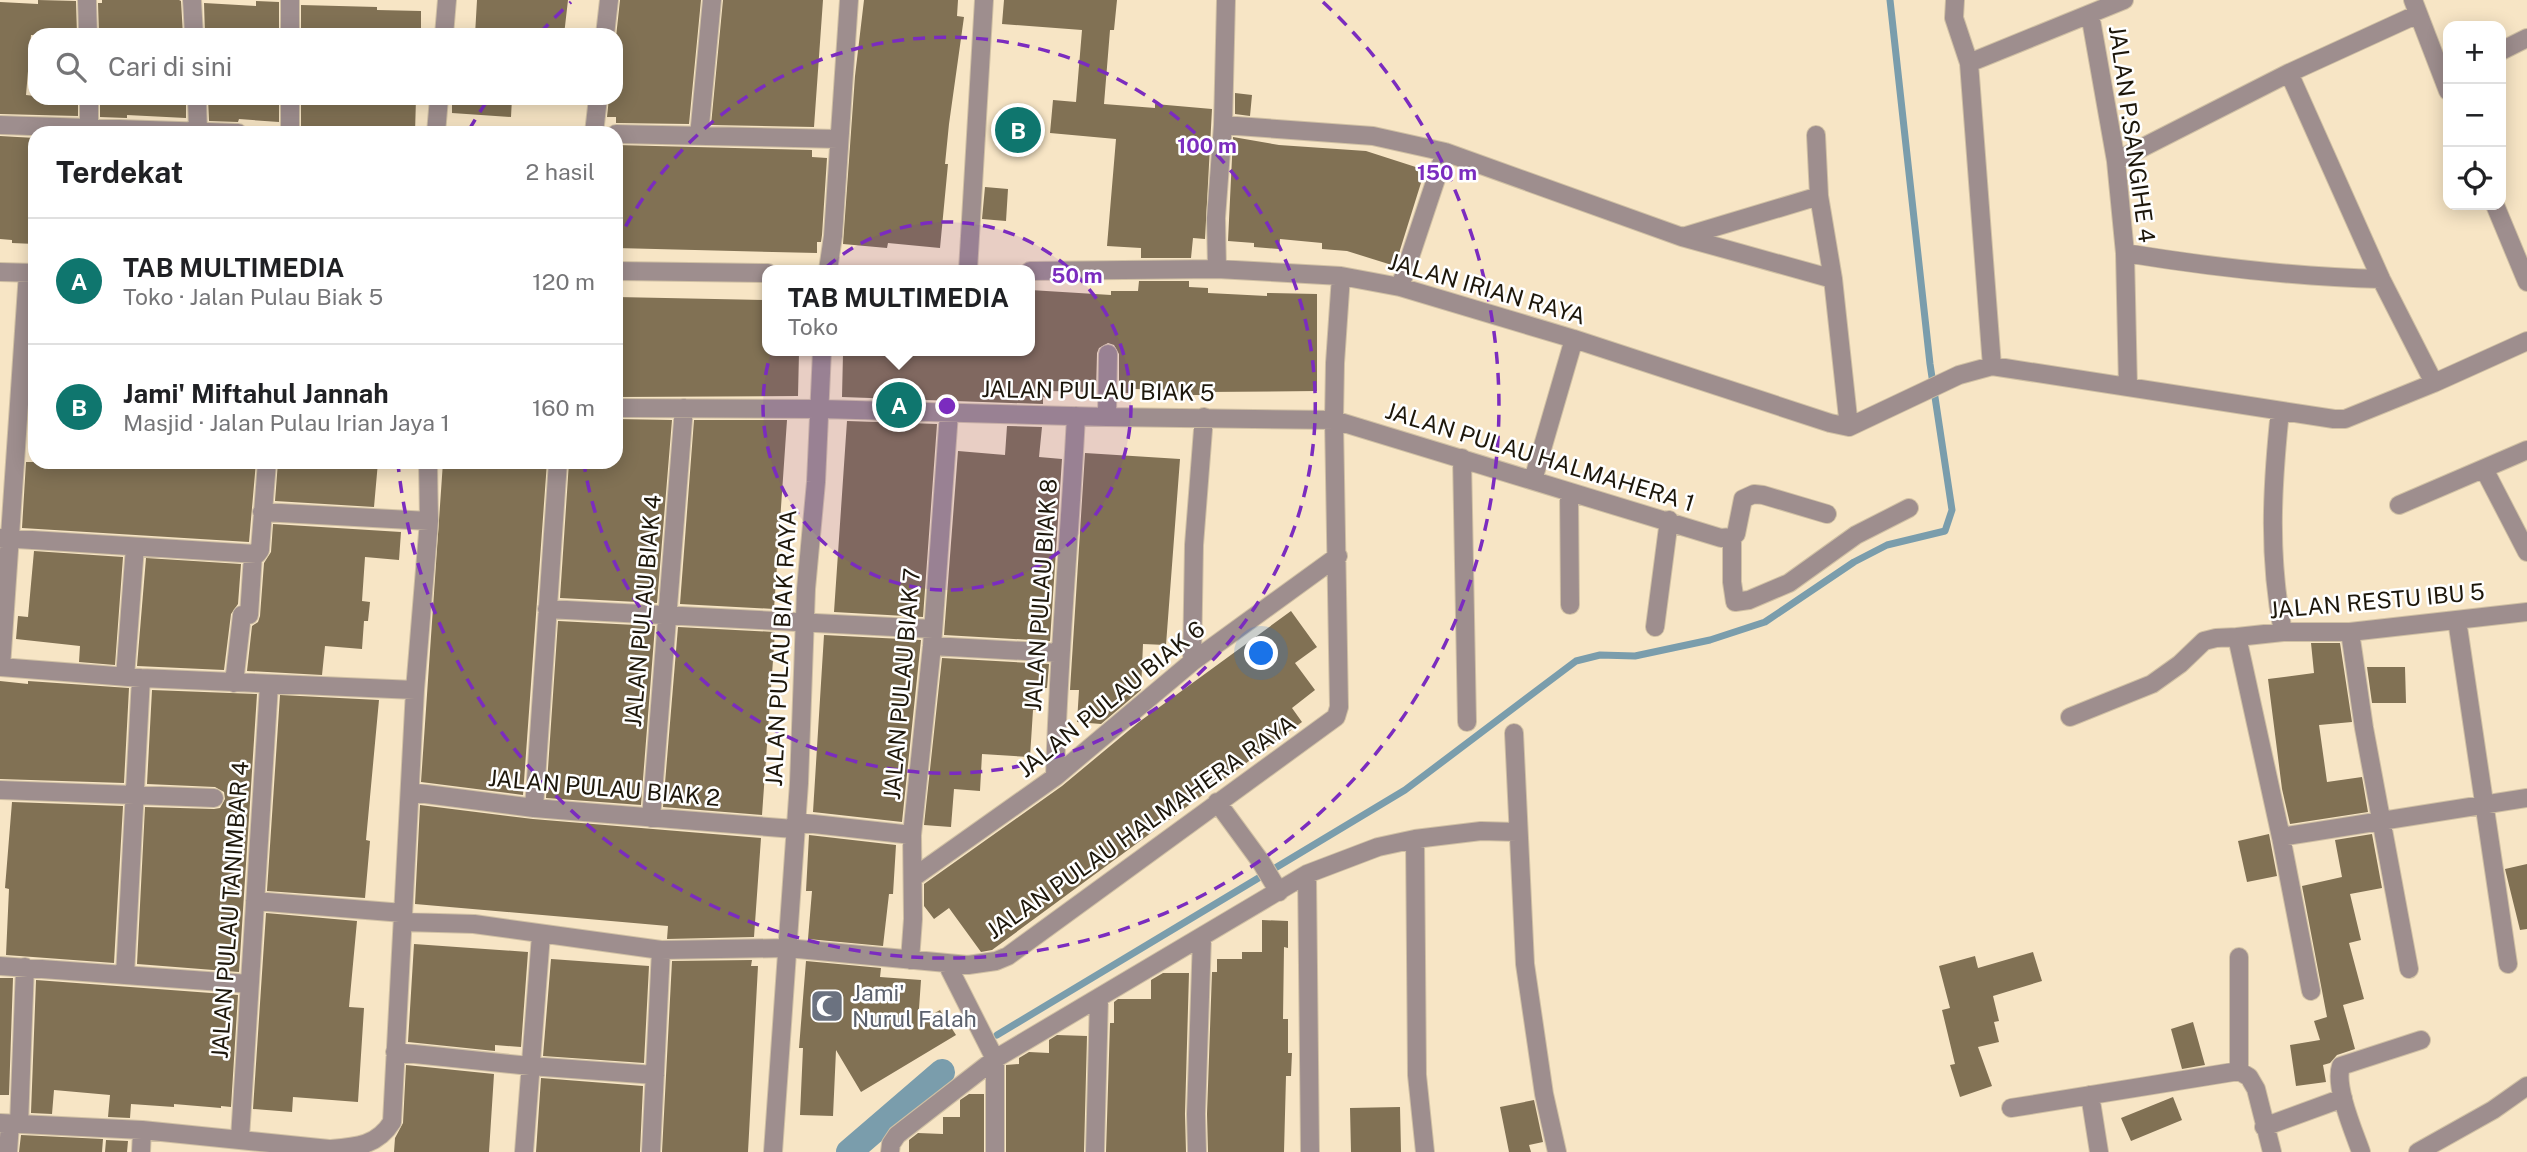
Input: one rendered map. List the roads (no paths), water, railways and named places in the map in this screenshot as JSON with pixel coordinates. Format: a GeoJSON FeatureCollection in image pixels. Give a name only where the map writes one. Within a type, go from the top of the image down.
{"type":"FeatureCollection","features":[{"type":"Feature","properties":{"kind":"street"},"geometry":{"type":"LineString","coordinates":[[88,0],[88,28]]}},
{"type":"Feature","properties":{"kind":"street"},"geometry":{"type":"LineString","coordinates":[[192,0],[194,28]]}},
{"type":"Feature","properties":{"kind":"street"},"geometry":{"type":"LineString","coordinates":[[290,0],[290,28]]}},
{"type":"Feature","properties":{"kind":"street"},"geometry":{"type":"LineString","coordinates":[[445,28],[447,0]]}},
{"type":"Feature","properties":{"kind":"street"},"geometry":{"type":"LineString","coordinates":[[606,28],[609,0]]}},
{"type":"Feature","properties":{"kind":"street"},"geometry":{"type":"LineString","coordinates":[[699,136],[712,0]]}},
{"type":"Feature","properties":{"kind":"street"},"geometry":{"type":"LineString","coordinates":[[829,265],[849,0]]}},
{"type":"Feature","properties":{"kind":"street"},"geometry":{"type":"LineString","coordinates":[[968,265],[984,0]]}},
{"type":"Feature","properties":{"kind":"street"},"geometry":{"type":"LineString","coordinates":[[1217,269],[1216,218],[1223,125],[1226,0]]}},
{"type":"Feature","properties":{"kind":"street"},"geometry":{"type":"LineString","coordinates":[[1955,0],[1954,18],[1969,63],[1992,366]]}},
{"type":"Feature","properties":{"kind":"street"},"geometry":{"type":"LineString","coordinates":[[1969,63],[2124,0]]}},
{"type":"Feature","properties":{"kind":"street"},"geometry":{"type":"LineString","coordinates":[[2116,161],[2416,7],[2443,73]]}},
{"type":"Feature","properties":{"kind":"street","name":"JALAN P.SANGIHE 4"},"geometry":{"type":"LineString","coordinates":[[2090,15],[2116,161],[2125,253],[2128,387]]}},
{"type":"Feature","properties":{"kind":"street"},"geometry":{"type":"LineString","coordinates":[[2506,48],[2527,38]]}},
{"type":"Feature","properties":{"kind":"street"},"geometry":{"type":"LineString","coordinates":[[2289,73],[2381,279],[2434,383]]}},
{"type":"Feature","properties":{"kind":"street"},"geometry":{"type":"LineString","coordinates":[[89,105],[89,126]]}},
{"type":"Feature","properties":{"kind":"street"},"geometry":{"type":"LineString","coordinates":[[197,105],[198,126]]}},
{"type":"Feature","properties":{"kind":"street"},"geometry":{"type":"LineString","coordinates":[[290,105],[290,126]]}},
{"type":"Feature","properties":{"kind":"street"},"geometry":{"type":"LineString","coordinates":[[437,126],[438,105]]}},
{"type":"Feature","properties":{"kind":"street"},"geometry":{"type":"LineString","coordinates":[[595,126],[597,105]]}},
{"type":"Feature","properties":{"kind":"street"},"geometry":{"type":"LineString","coordinates":[[0,125],[30,126]]}},
{"type":"Feature","properties":{"kind":"street"},"geometry":{"type":"LineString","coordinates":[[1223,125],[1373,136],[1445,152],[1682,237],[1833,279]]}},
{"type":"Feature","properties":{"kind":"street"},"geometry":{"type":"LineString","coordinates":[[623,134],[838,139]]}},
{"type":"Feature","properties":{"kind":"street"},"geometry":{"type":"LineString","coordinates":[[1816,135],[1819,196],[1833,279],[1849,427],[1959,375],[1992,366],[2345,419],[2527,342]]}},
{"type":"Feature","properties":{"kind":"street"},"geometry":{"type":"LineString","coordinates":[[1400,287],[1445,152]]}},
{"type":"Feature","properties":{"kind":"street"},"geometry":{"type":"LineString","coordinates":[[1682,237],[1819,196]]}},
{"type":"Feature","properties":{"kind":"street"},"geometry":{"type":"LineString","coordinates":[[2497,210],[2527,282]]}},
{"type":"Feature","properties":{"kind":"street"},"geometry":{"type":"LineString","coordinates":[[2125,253],[2230,270],[2381,279]]}},
{"type":"Feature","properties":{"kind":"street","name":"JALAN IRIAN RAYA"},"geometry":{"type":"LineString","coordinates":[[1035,271],[1217,269],[1341,276],[1400,287],[1574,339],[1829,423],[1849,427]]}},
{"type":"Feature","properties":{"kind":"street"},"geometry":{"type":"LineString","coordinates":[[623,271],[762,273]]}},
{"type":"Feature","properties":{"kind":"street"},"geometry":{"type":"LineString","coordinates":[[0,272],[28,273]]}},
{"type":"Feature","properties":{"kind":"street","name":"JALAN PULAU HALMAHERA RAYA"},"geometry":{"type":"LineString","coordinates":[[255,901],[464,923],[661,950],[787,948],[947,964],[983,964],[1008,956],[1336,717],[1339,707],[1338,556],[1334,420],[1341,276]]}},
{"type":"Feature","properties":{"kind":"street"},"geometry":{"type":"LineString","coordinates":[[1533,480],[1574,339]]}},
{"type":"Feature","properties":{"kind":"street"},"geometry":{"type":"LineString","coordinates":[[1107,417],[1108,354]]}},
{"type":"Feature","properties":{"kind":"street","name":"JALAN PULAU BIAK RAYA"},"geometry":{"type":"LineString","coordinates":[[773,1152],[822,356]]}},
{"type":"Feature","properties":{"kind":"street"},"geometry":{"type":"LineString","coordinates":[[28,379],[27,414],[4,538],[0,667],[269,685],[415,690]]}},
{"type":"Feature","properties":{"kind":"street","name":"JALAN PULAU BIAK 5"},"geometry":{"type":"LineString","coordinates":[[623,408],[820,409],[1334,420]]}},
{"type":"Feature","properties":{"kind":"street","name":"JALAN PULAU BIAK 4"},"geometry":{"type":"LineString","coordinates":[[651,818],[684,408]]}},
{"type":"Feature","properties":{"kind":"street"},"geometry":{"type":"LineString","coordinates":[[2280,411],[2271,506],[2276,598],[2283,632]]}},
{"type":"Feature","properties":{"kind":"street","name":"JALAN PULAU BIAK 7"},"geometry":{"type":"LineString","coordinates":[[910,960],[914,877],[912,835],[932,637],[949,413]]}},
{"type":"Feature","properties":{"kind":"street","name":"JALAN PULAU BIAK 8"},"geometry":{"type":"LineString","coordinates":[[1055,777],[1060,653],[1076,416]]}},
{"type":"Feature","properties":{"kind":"street"},"geometry":{"type":"LineString","coordinates":[[1192,662],[1194,545],[1204,417]]}},
{"type":"Feature","properties":{"kind":"street","name":"JALAN PULAU HALMAHERA 1"},"geometry":{"type":"LineString","coordinates":[[1334,420],[1721,538],[1732,537]]}},
{"type":"Feature","properties":{"kind":"street"},"geometry":{"type":"LineString","coordinates":[[2399,505],[2527,450]]}},
{"type":"Feature","properties":{"kind":"street"},"geometry":{"type":"LineString","coordinates":[[1462,458],[1467,722]]}},
{"type":"Feature","properties":{"kind":"street"},"geometry":{"type":"LineString","coordinates":[[2484,468],[2526,549]]}},
{"type":"Feature","properties":{"kind":"street"},"geometry":{"type":"LineString","coordinates":[[234,683],[242,615],[248,615],[255,555],[260,550],[266,469]]}},
{"type":"Feature","properties":{"kind":"street"},"geometry":{"type":"LineString","coordinates":[[390,1152],[415,690],[429,522],[428,469]]}},
{"type":"Feature","properties":{"kind":"street"},"geometry":{"type":"LineString","coordinates":[[534,808],[557,469]]}},
{"type":"Feature","properties":{"kind":"street"},"geometry":{"type":"LineString","coordinates":[[1569,492],[1570,605]]}},
{"type":"Feature","properties":{"kind":"street"},"geometry":{"type":"LineString","coordinates":[[1827,514],[1754,494],[1743,499],[1736,534],[1732,537],[1732,583],[1735,602],[1749,600],[1789,583],[1848,540],[1909,508]]}},
{"type":"Feature","properties":{"kind":"street"},"geometry":{"type":"LineString","coordinates":[[262,512],[429,522]]}},
{"type":"Feature","properties":{"kind":"street"},"geometry":{"type":"LineString","coordinates":[[1655,627],[1669,520]]}},
{"type":"Feature","properties":{"kind":"street"},"geometry":{"type":"LineString","coordinates":[[4,538],[255,555]]}},
{"type":"Feature","properties":{"kind":"street"},"geometry":{"type":"LineString","coordinates":[[125,975],[133,795],[135,547]]}},
{"type":"Feature","properties":{"kind":"street","name":"JALAN PULAU BIAK 6"},"geometry":{"type":"LineString","coordinates":[[914,877],[1055,777],[1192,662],[1338,556]]}},
{"type":"Feature","properties":{"kind":"street"},"geometry":{"type":"LineString","coordinates":[[547,609],[667,617],[805,621],[1060,653]]}},
{"type":"Feature","properties":{"kind":"street","name":"JALAN RESTU IBU 5"},"geometry":{"type":"LineString","coordinates":[[2070,717],[2152,684],[2180,664],[2204,641],[2216,638],[2237,641],[2283,632],[2350,632],[2527,612]]}},
{"type":"Feature","properties":{"kind":"street"},"geometry":{"type":"LineString","coordinates":[[2457,620],[2508,964]]}},
{"type":"Feature","properties":{"kind":"street"},"geometry":{"type":"LineString","coordinates":[[2350,632],[2364,728],[2409,969]]}},
{"type":"Feature","properties":{"kind":"street"},"geometry":{"type":"LineString","coordinates":[[2237,641],[2281,837],[2311,991]]}},
{"type":"Feature","properties":{"kind":"street","name":"JALAN PULAU TANIMBAR 4"},"geometry":{"type":"LineString","coordinates":[[240,1138],[269,685]]}},
{"type":"Feature","properties":{"kind":"street"},"geometry":{"type":"LineString","coordinates":[[1514,733],[1525,964],[1544,1094],[1558,1152]]}},
{"type":"Feature","properties":{"kind":"street"},"geometry":{"type":"LineString","coordinates":[[0,803],[0,790],[214,798]]}},
{"type":"Feature","properties":{"kind":"street","name":"JALAN PULAU BIAK 2"},"geometry":{"type":"LineString","coordinates":[[410,792],[534,808],[651,818],[795,825]]}},
{"type":"Feature","properties":{"kind":"street"},"geometry":{"type":"LineString","coordinates":[[2281,837],[2527,798]]}},
{"type":"Feature","properties":{"kind":"street"},"geometry":{"type":"LineString","coordinates":[[1217,802],[1270,878]]}},
{"type":"Feature","properties":{"kind":"street"},"geometry":{"type":"LineString","coordinates":[[795,825],[912,835]]}},
{"type":"Feature","properties":{"kind":"street"},"geometry":{"type":"LineString","coordinates":[[890,1152],[891,1144],[897,1135],[992,1055],[1099,998],[1202,938],[1270,878],[1307,874],[1378,847],[1415,839],[1471,831],[1517,832]]}},
{"type":"Feature","properties":{"kind":"street"},"geometry":{"type":"LineString","coordinates":[[1415,839],[1417,1075],[1425,1152]]}},
{"type":"Feature","properties":{"kind":"street"},"geometry":{"type":"LineString","coordinates":[[1307,874],[1310,1152]]}},
{"type":"Feature","properties":{"kind":"street"},"geometry":{"type":"LineString","coordinates":[[524,1152],[541,935]]}},
{"type":"Feature","properties":{"kind":"street"},"geometry":{"type":"LineString","coordinates":[[1197,1152],[1202,938]]}},
{"type":"Feature","properties":{"kind":"street"},"geometry":{"type":"LineString","coordinates":[[650,1152],[661,950]]}},
{"type":"Feature","properties":{"kind":"street"},"geometry":{"type":"LineString","coordinates":[[2239,957],[2239,1071]]}},
{"type":"Feature","properties":{"kind":"street"},"geometry":{"type":"LineString","coordinates":[[947,964],[992,1055],[995,1152]]}},
{"type":"Feature","properties":{"kind":"street"},"geometry":{"type":"LineString","coordinates":[[0,965],[249,984]]}},
{"type":"Feature","properties":{"kind":"street"},"geometry":{"type":"LineString","coordinates":[[8,1152],[25,967]]}},
{"type":"Feature","properties":{"kind":"street"},"geometry":{"type":"LineString","coordinates":[[1095,1152],[1099,998]]}},
{"type":"Feature","properties":{"kind":"street"},"geometry":{"type":"LineString","coordinates":[[2361,1152],[2343,1097],[2339,1076],[2341,1066],[2421,1040]]}},
{"type":"Feature","properties":{"kind":"street"},"geometry":{"type":"LineString","coordinates":[[395,1052],[655,1075]]}},
{"type":"Feature","properties":{"kind":"street"},"geometry":{"type":"LineString","coordinates":[[2011,1108],[2239,1071],[2249,1077],[2256,1089],[2272,1152]]}},
{"type":"Feature","properties":{"kind":"street"},"geometry":{"type":"LineString","coordinates":[[2418,1152],[2493,1110],[2527,1086]]}},
{"type":"Feature","properties":{"kind":"street"},"geometry":{"type":"LineString","coordinates":[[2090,1095],[2099,1152]]}},
{"type":"Feature","properties":{"kind":"street"},"geometry":{"type":"LineString","coordinates":[[2264,1127],[2343,1097]]}},
{"type":"Feature","properties":{"kind":"street"},"geometry":{"type":"LineString","coordinates":[[10,1124],[142,1129],[329,1149],[352,1148],[370,1143],[384,1135],[392,1122]]}},
{"type":"Feature","properties":{"kind":"street"},"geometry":{"type":"LineString","coordinates":[[141,1152],[142,1129]]}},
{"type":"Feature","properties":{"kind":"waterway"},"geometry":{"type":"LineString","coordinates":[[997,1035],[1405,790],[1576,661],[1600,655],[1635,656],[1710,640],[1765,622],[1854,562],[1887,545],[1945,531],[1952,510],[1930,364],[1890,0]]}},
{"type":"Feature","properties":{"kind":"waterway"},"geometry":{"type":"LineString","coordinates":[[849,1152],[942,1072]]}},
{"type":"Feature","properties":{"kind":"place","name":"Jami' Miftahul Jannah"},"geometry":{"type":"Point","coordinates":[1018,130]}},
{"type":"Feature","properties":{"kind":"place","name":"TAB MULTIMEDIA"},"geometry":{"type":"Point","coordinates":[899,405]}},
{"type":"Feature","properties":{"kind":"place","name":"Jami' Nurul Falah"},"geometry":{"type":"Point","coordinates":[827,1006]}}]}
